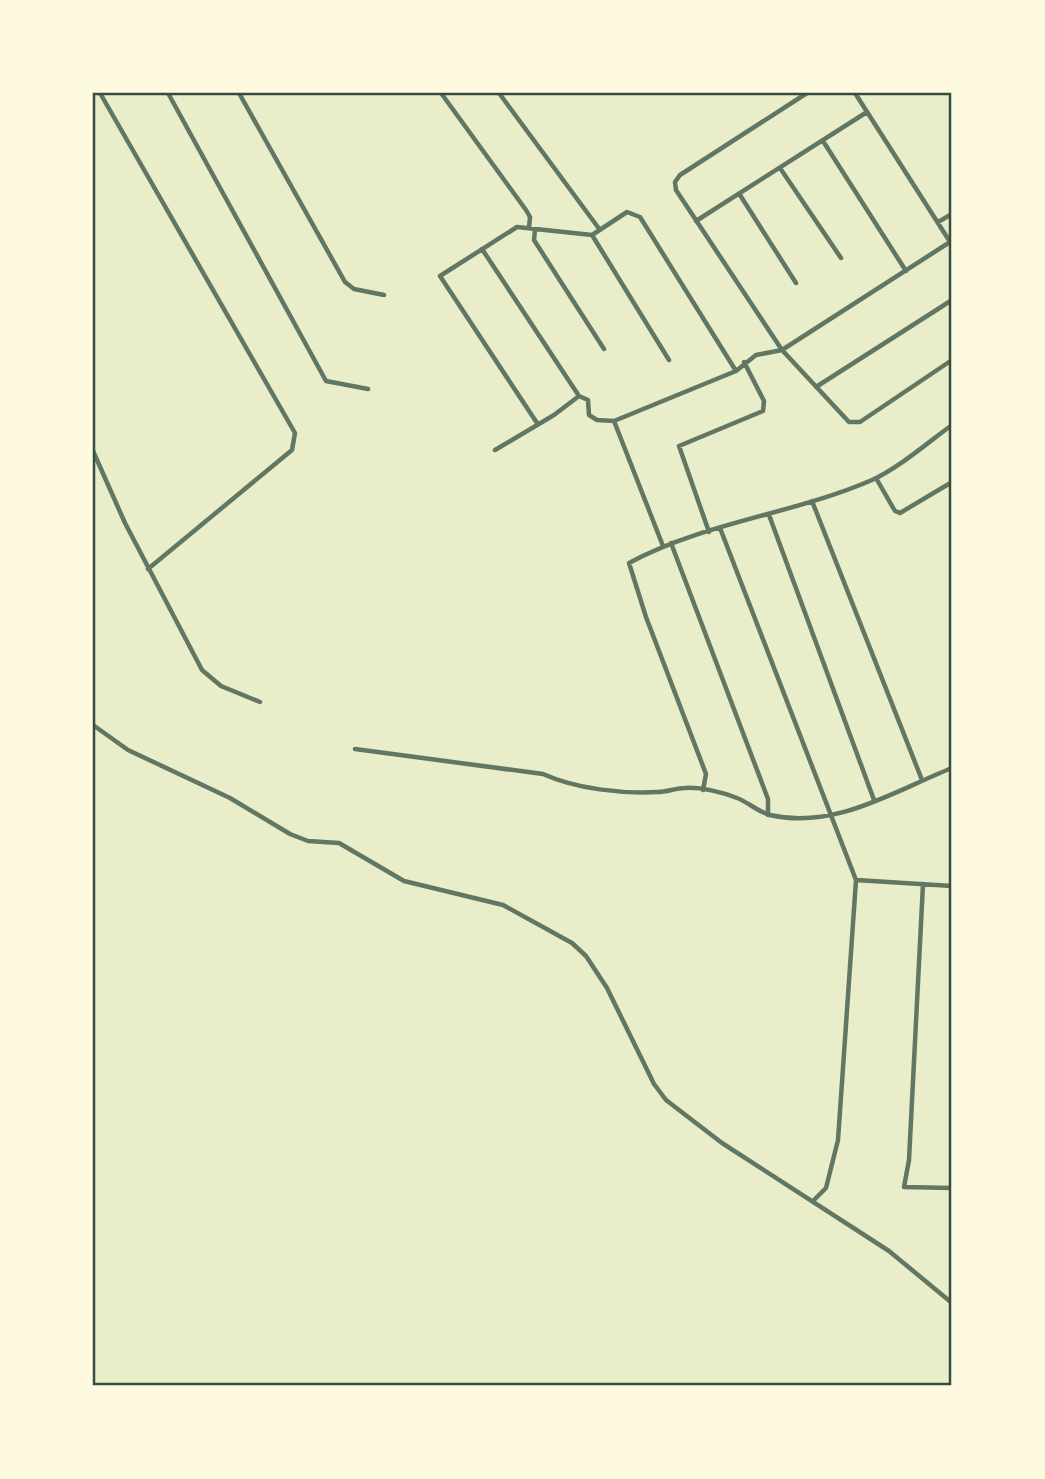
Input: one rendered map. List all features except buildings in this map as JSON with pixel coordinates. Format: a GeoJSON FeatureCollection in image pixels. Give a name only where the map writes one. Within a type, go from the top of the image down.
{"type":"FeatureCollection","features":[{"type":"Feature","properties":{"kind":"street"},"geometry":{"type":"LineString","coordinates":[[100,93],[295,433],[292,450],[148,569]]}},
{"type":"Feature","properties":{"kind":"street"},"geometry":{"type":"LineString","coordinates":[[168,93],[326,381],[368,390]]}},
{"type":"Feature","properties":{"kind":"street"},"geometry":{"type":"LineString","coordinates":[[239,93],[345,282],[354,289],[384,295]]}},
{"type":"Feature","properties":{"kind":"street"},"geometry":{"type":"LineString","coordinates":[[441,93],[526,210],[534,240],[604,349]]}},
{"type":"Feature","properties":{"kind":"street"},"geometry":{"type":"LineString","coordinates":[[499,93],[600,230]]}},
{"type":"Feature","properties":{"kind":"street"},"geometry":{"type":"LineString","coordinates":[[807,93],[677,178],[676,190],[782,350],[845,421],[856,423],[952,360]]}},
{"type":"Feature","properties":{"kind":"street"},"geometry":{"type":"LineString","coordinates":[[482,249],[579,396],[588,400],[589,415],[597,420],[614,421],[736,371],[744,362],[757,355],[782,350],[951,243],[855,93]]}},
{"type":"Feature","properties":{"kind":"street"},"geometry":{"type":"LineString","coordinates":[[696,221],[867,112]]}},
{"type":"Feature","properties":{"kind":"street"},"geometry":{"type":"LineString","coordinates":[[823,141],[906,271]]}},
{"type":"Feature","properties":{"kind":"street"},"geometry":{"type":"LineString","coordinates":[[780,168],[841,258]]}},
{"type":"Feature","properties":{"kind":"street"},"geometry":{"type":"LineString","coordinates":[[740,195],[796,283]]}},
{"type":"Feature","properties":{"kind":"street"},"geometry":{"type":"LineString","coordinates":[[537,423],[440,276],[517,227],[592,234],[627,212],[640,217],[736,371]]}},
{"type":"Feature","properties":{"kind":"street"},"geometry":{"type":"LineString","coordinates":[[938,222],[952,214]]}},
{"type":"Feature","properties":{"kind":"street"},"geometry":{"type":"LineString","coordinates":[[592,234],[669,360]]}},
{"type":"Feature","properties":{"kind":"street"},"geometry":{"type":"LineString","coordinates":[[816,387],[952,300]]}},
{"type":"Feature","properties":{"kind":"street"},"geometry":{"type":"LineString","coordinates":[[709,532],[679,446],[763,411],[764,401],[744,362]]}},
{"type":"Feature","properties":{"kind":"street"},"geometry":{"type":"LineString","coordinates":[[495,450],[554,415],[579,396]]}},
{"type":"Feature","properties":{"kind":"street"},"geometry":{"type":"LineString","coordinates":[[614,421],[663,546]]}},
{"type":"Feature","properties":{"kind":"street"},"geometry":{"type":"LineString","coordinates":[[703,790],[706,775],[646,617],[629,563],[671,543],[769,515],[876,478],[952,425]]}},
{"type":"Feature","properties":{"kind":"street"},"geometry":{"type":"LineString","coordinates":[[93,451],[148,569],[202,670],[221,687],[260,702]]}},
{"type":"Feature","properties":{"kind":"street"},"geometry":{"type":"LineString","coordinates":[[876,478],[895,511],[900,513],[952,482]]}},
{"type":"Feature","properties":{"kind":"street"},"geometry":{"type":"LineString","coordinates":[[812,501],[922,780]]}},
{"type":"Feature","properties":{"kind":"street"},"geometry":{"type":"LineString","coordinates":[[769,515],[874,800]]}},
{"type":"Feature","properties":{"kind":"street"},"geometry":{"type":"LineString","coordinates":[[720,528],[856,880],[838,1140],[826,1188],[814,1200]]}},
{"type":"Feature","properties":{"kind":"street"},"geometry":{"type":"LineString","coordinates":[[671,543],[768,799],[768,815]]}},
{"type":"Feature","properties":{"kind":"street"},"geometry":{"type":"LineString","coordinates":[[952,710],[952,720]]}},
{"type":"Feature","properties":{"kind":"street"},"geometry":{"type":"LineString","coordinates":[[93,724],[128,750],[230,799],[290,834],[308,841],[339,843],[404,881],[503,905],[572,943],[586,956],[607,988],[654,1084],[666,1100],[722,1143],[889,1251],[952,1303]]}},
{"type":"Feature","properties":{"kind":"street"},"geometry":{"type":"LineString","coordinates":[[355,749],[543,774],[557,780],[606,789],[659,792],[686,788],[703,790],[737,798],[768,815],[801,819],[832,817],[952,768]]}},
{"type":"Feature","properties":{"kind":"street"},"geometry":{"type":"LineString","coordinates":[[856,880],[952,886]]}},
{"type":"Feature","properties":{"kind":"street"},"geometry":{"type":"LineString","coordinates":[[923,884],[909,1160],[905,1187],[952,1188]]}}]}
